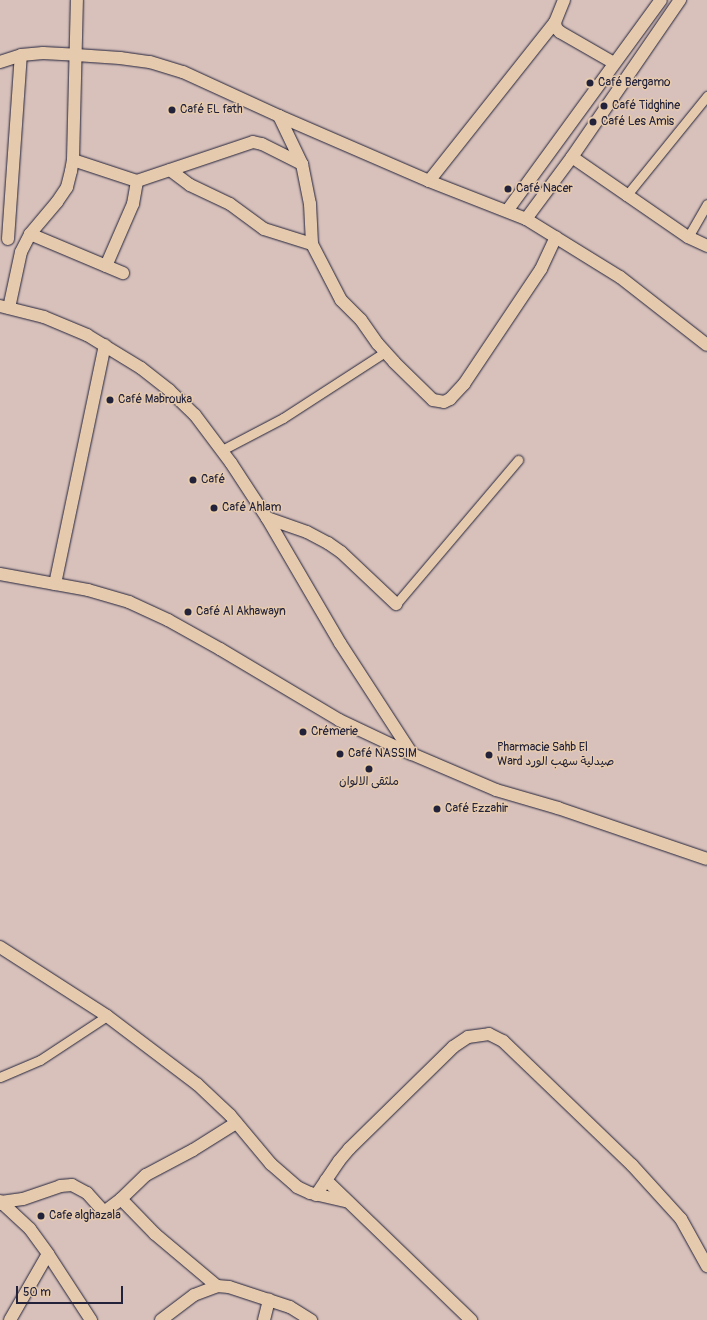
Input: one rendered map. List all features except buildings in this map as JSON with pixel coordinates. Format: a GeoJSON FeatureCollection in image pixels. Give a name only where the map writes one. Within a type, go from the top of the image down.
{"type":"FeatureCollection","features":[{"type":"Feature","properties":{"kind":"street"},"geometry":{"type":"LineString","coordinates":[[77,0],[73,160],[67,187],[28,238],[18,262],[5,307],[44,317],[69,327],[105,345],[141,368],[169,390],[195,415],[222,450],[267,518],[340,643],[412,754]]}},
{"type":"Feature","properties":{"kind":"street"},"geometry":{"type":"LineString","coordinates":[[429,181],[556,22],[564,0]]}},
{"type":"Feature","properties":{"kind":"street"},"geometry":{"type":"LineString","coordinates":[[507,211],[661,0]]}},
{"type":"Feature","properties":{"kind":"street"},"geometry":{"type":"LineString","coordinates":[[526,219],[572,157],[680,0]]}},
{"type":"Feature","properties":{"kind":"street"},"geometry":{"type":"LineString","coordinates":[[556,22],[556,28],[560,32],[614,63]]}},
{"type":"Feature","properties":{"kind":"street"},"geometry":{"type":"LineString","coordinates":[[0,62],[21,55],[43,53],[76,54],[150,62],[183,72],[279,116],[429,181],[526,219],[620,277],[707,345]]}},
{"type":"Feature","properties":{"kind":"street"},"geometry":{"type":"LineString","coordinates":[[21,55],[6,194],[4,239],[28,238],[123,273]]}},
{"type":"Feature","properties":{"kind":"street"},"geometry":{"type":"LineString","coordinates":[[626,196],[707,96]]}},
{"type":"Feature","properties":{"kind":"street"},"geometry":{"type":"LineString","coordinates":[[279,116],[302,164],[310,204],[312,244],[342,300],[361,320],[385,352],[433,400],[444,402],[455,396],[541,269],[556,237]]}},
{"type":"Feature","properties":{"kind":"street"},"geometry":{"type":"LineString","coordinates":[[73,160],[137,181],[253,142],[262,144],[302,164]]}},
{"type":"Feature","properties":{"kind":"street"},"geometry":{"type":"LineString","coordinates":[[572,157],[626,196],[688,237],[707,246]]}},
{"type":"Feature","properties":{"kind":"street"},"geometry":{"type":"LineString","coordinates":[[170,170],[190,185],[230,204],[264,229],[312,244]]}},
{"type":"Feature","properties":{"kind":"street"},"geometry":{"type":"LineString","coordinates":[[106,266],[133,204],[137,181]]}},
{"type":"Feature","properties":{"kind":"street"},"geometry":{"type":"LineString","coordinates":[[688,237],[707,204]]}},
{"type":"Feature","properties":{"kind":"street"},"geometry":{"type":"LineString","coordinates":[[55,584],[105,345]]}},
{"type":"Feature","properties":{"kind":"street"},"geometry":{"type":"LineString","coordinates":[[222,450],[283,418],[385,352]]}},
{"type":"Feature","properties":{"kind":"street"},"geometry":{"type":"LineString","coordinates":[[267,518],[307,532],[328,543],[341,552],[396,604],[518,460]]}},
{"type":"Feature","properties":{"kind":"street"},"geometry":{"type":"LineString","coordinates":[[0,574],[88,590],[122,600],[168,620],[220,649],[339,720],[412,754],[496,790],[558,808],[707,859]]}},
{"type":"Feature","properties":{"kind":"street"},"geometry":{"type":"LineString","coordinates":[[0,947],[107,1016],[197,1084],[236,1123],[284,1177],[296,1187],[316,1195],[348,1202]]}},
{"type":"Feature","properties":{"kind":"street"},"geometry":{"type":"LineString","coordinates":[[0,1077],[40,1060],[107,1016]]}},
{"type":"Feature","properties":{"kind":"street"},"geometry":{"type":"LineString","coordinates":[[316,1195],[349,1149],[453,1047],[468,1037],[489,1034],[503,1041],[632,1165],[681,1219],[707,1266]]}},
{"type":"Feature","properties":{"kind":"street"},"geometry":{"type":"LineString","coordinates":[[0,1201],[24,1199],[68,1185],[83,1189],[104,1212],[121,1200],[146,1175],[193,1150],[236,1123]]}},
{"type":"Feature","properties":{"kind":"street"},"geometry":{"type":"LineString","coordinates":[[326,1180],[471,1320]]}},
{"type":"Feature","properties":{"kind":"street"},"geometry":{"type":"LineString","coordinates":[[121,1200],[155,1234],[217,1286]]}},
{"type":"Feature","properties":{"kind":"street"},"geometry":{"type":"LineString","coordinates":[[0,1201],[30,1229],[91,1320]]}},
{"type":"Feature","properties":{"kind":"street"},"geometry":{"type":"LineString","coordinates":[[11,1320],[48,1254]]}},
{"type":"Feature","properties":{"kind":"street"},"geometry":{"type":"LineString","coordinates":[[161,1320],[194,1295],[217,1286],[229,1287],[290,1307],[311,1320]]}},
{"type":"Feature","properties":{"kind":"street"},"geometry":{"type":"LineString","coordinates":[[264,1320],[269,1300]]}},
{"type":"Feature","properties":{"kind":"place","name":"Café Bergamo"},"geometry":{"type":"Point","coordinates":[590,83]}},
{"type":"Feature","properties":{"kind":"place","name":"Café Tidghine"},"geometry":{"type":"Point","coordinates":[604,106]}},
{"type":"Feature","properties":{"kind":"place","name":"Café EL fath"},"geometry":{"type":"Point","coordinates":[172,110]}},
{"type":"Feature","properties":{"kind":"place","name":"Café Les Amis"},"geometry":{"type":"Point","coordinates":[593,122]}},
{"type":"Feature","properties":{"kind":"place","name":"Café Nacer"},"geometry":{"type":"Point","coordinates":[508,189]}},
{"type":"Feature","properties":{"kind":"place","name":"Café Mabrouka"},"geometry":{"type":"Point","coordinates":[110,400]}},
{"type":"Feature","properties":{"kind":"place","name":"Café"},"geometry":{"type":"Point","coordinates":[193,480]}},
{"type":"Feature","properties":{"kind":"place","name":"Café Ahlam"},"geometry":{"type":"Point","coordinates":[214,508]}},
{"type":"Feature","properties":{"kind":"place","name":"Café Al Akhawayn"},"geometry":{"type":"Point","coordinates":[188,612]}},
{"type":"Feature","properties":{"kind":"place","name":"Crémerie"},"geometry":{"type":"Point","coordinates":[303,732]}},
{"type":"Feature","properties":{"kind":"place","name":"Café NASSIM"},"geometry":{"type":"Point","coordinates":[340,754]}},
{"type":"Feature","properties":{"kind":"place","name":"Pharmacie Sahb El Ward صيدلية سهب الورد"},"geometry":{"type":"Point","coordinates":[489,755]}},
{"type":"Feature","properties":{"kind":"place","name":"ملثقى الالوان"},"geometry":{"type":"Point","coordinates":[369,769]}},
{"type":"Feature","properties":{"kind":"place","name":"Café Ezzahir"},"geometry":{"type":"Point","coordinates":[437,809]}},
{"type":"Feature","properties":{"kind":"place","name":"Cafe alghazala"},"geometry":{"type":"Point","coordinates":[41,1216]}}]}
